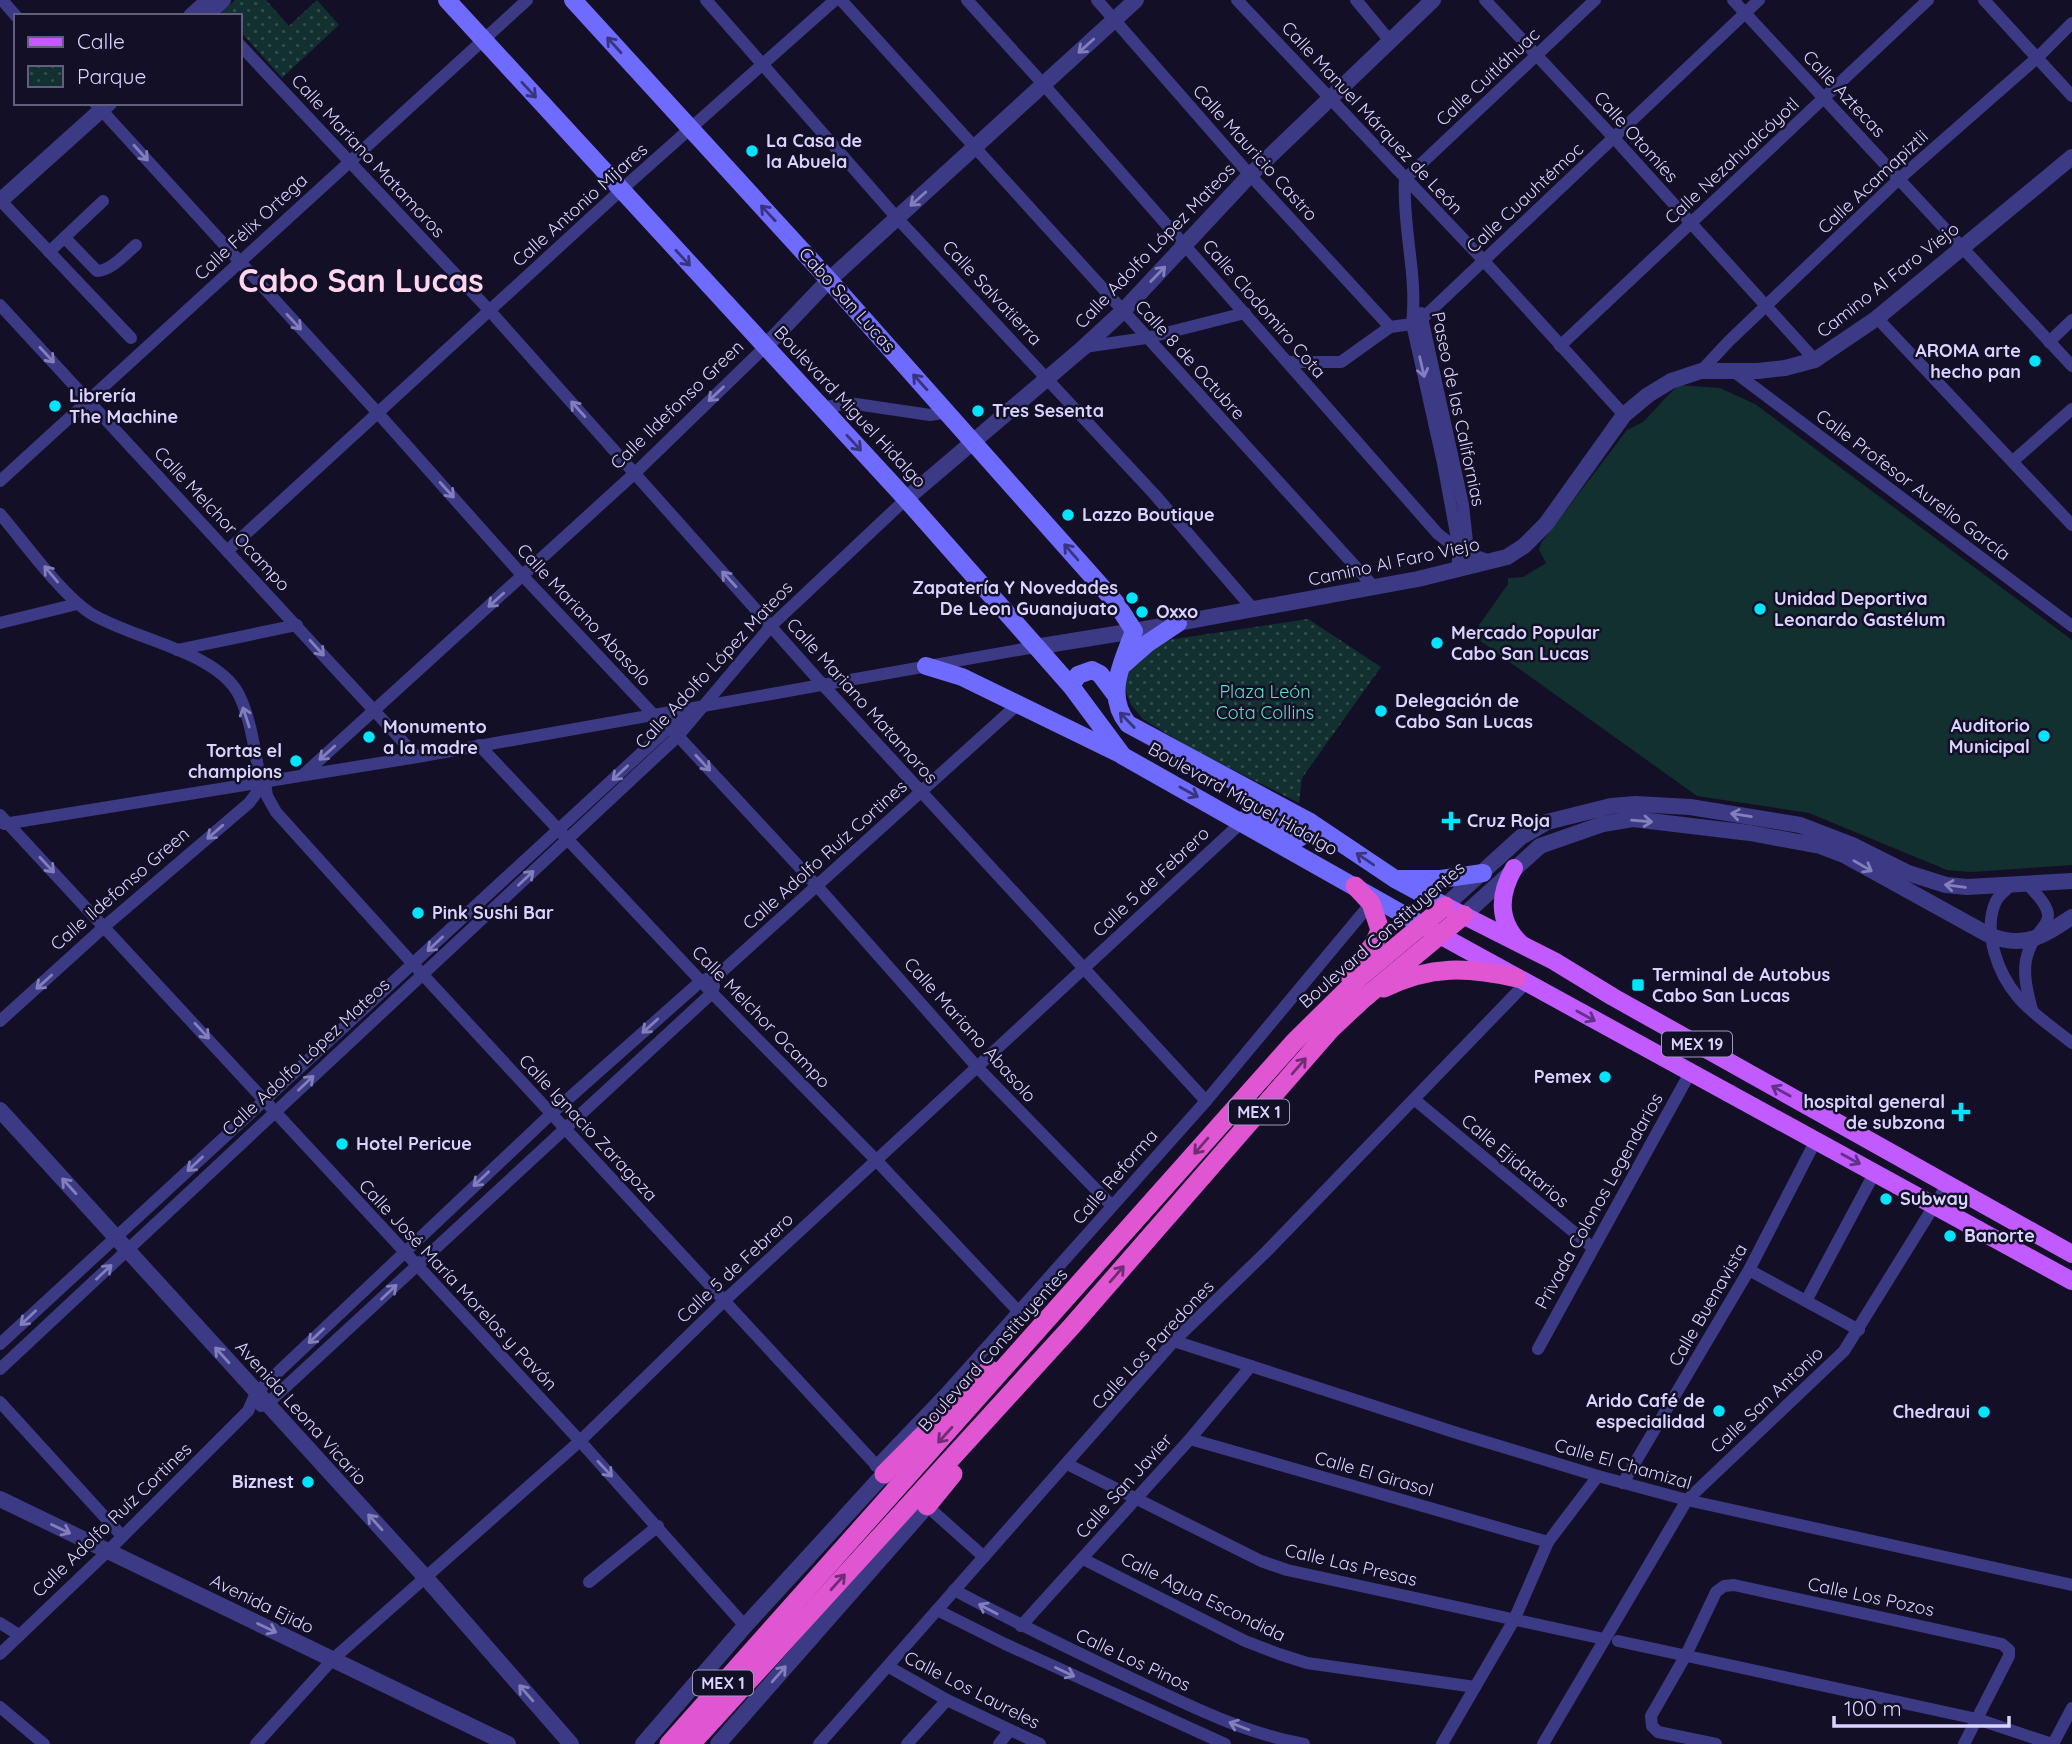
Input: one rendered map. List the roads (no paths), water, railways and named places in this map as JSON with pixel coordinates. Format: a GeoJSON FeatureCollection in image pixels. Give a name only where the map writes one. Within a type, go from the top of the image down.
{"type":"FeatureCollection","features":[{"type":"Feature","properties":{"kind":"highway"},"geometry":{"type":"LineString","coordinates":[[1294,1042],[1378,939],[1380,925],[1371,903],[1354,886]]}},
{"type":"Feature","properties":{"kind":"highway","name":"Boulevard Constituyentes"},"geometry":{"type":"LineString","coordinates":[[1072,1326],[1331,1029],[1430,930],[1445,905]]}},
{"type":"Feature","properties":{"kind":"highway","name":"Boulevard Constituyentes"},"geometry":{"type":"LineString","coordinates":[[669,1744],[785,1628],[886,1476],[1055,1311],[1294,1042],[1360,977],[1430,930],[1464,915]]}},
{"type":"Feature","properties":{"kind":"highway"},"geometry":{"type":"LineString","coordinates":[[1362,1000],[1393,984],[1433,971],[1469,969],[1522,981]]}},
{"type":"Feature","properties":{"kind":"highway"},"geometry":{"type":"LineString","coordinates":[[927,1506],[1072,1326]]}},
{"type":"Feature","properties":{"kind":"highway","name":"MEX 1"},"geometry":{"type":"LineString","coordinates":[[691,1744],[785,1628],[1072,1326]]}},
{"type":"Feature","properties":{"kind":"main road","name":"Boulevard Miguel Hidalgo"},"geometry":{"type":"LineString","coordinates":[[447,0],[906,499],[1071,687],[1123,756],[1522,981],[2070,1275]]}},
{"type":"Feature","properties":{"kind":"main road","name":"Cabo San Lucas"},"geometry":{"type":"LineString","coordinates":[[573,0],[974,441],[1116,603],[1134,631]]}},
{"type":"Feature","properties":{"kind":"main road"},"geometry":{"type":"LineString","coordinates":[[1121,667],[1148,643],[1178,623]]}},
{"type":"Feature","properties":{"kind":"main road"},"geometry":{"type":"LineString","coordinates":[[1115,694],[1116,681],[1134,631]]}},
{"type":"Feature","properties":{"kind":"main road"},"geometry":{"type":"LineString","coordinates":[[926,666],[962,677],[1123,756]]}},
{"type":"Feature","properties":{"kind":"main road"},"geometry":{"type":"LineString","coordinates":[[1071,687],[1078,675],[1092,670],[1100,674],[1115,694]]}},
{"type":"Feature","properties":{"kind":"main road","name":"Boulevard Miguel Hidalgo"},"geometry":{"type":"LineString","coordinates":[[1115,694],[1118,709],[1128,724],[1310,822],[1395,879],[1554,961],[2072,1254]]}},
{"type":"Feature","properties":{"kind":"main road"},"geometry":{"type":"LineString","coordinates":[[1242,822],[1249,816],[1260,816],[1292,837],[1299,838],[1305,834],[1310,822]]}},
{"type":"Feature","properties":{"kind":"main road"},"geometry":{"type":"LineString","coordinates":[[1514,868],[1503,892],[1501,906],[1511,933],[1525,948]]}},
{"type":"Feature","properties":{"kind":"main road"},"geometry":{"type":"LineString","coordinates":[[1395,879],[1441,879],[1483,873]]}},
{"type":"Feature","properties":{"kind":"street"},"geometry":{"type":"LineString","coordinates":[[2,0],[14,14]]}},
{"type":"Feature","properties":{"kind":"street"},"geometry":{"type":"LineString","coordinates":[[204,9],[223,0]]}},
{"type":"Feature","properties":{"kind":"street","name":"Calle Félix Ortega"},"geometry":{"type":"LineString","coordinates":[[0,481],[527,0]]}},
{"type":"Feature","properties":{"kind":"street","name":"Calle Salvatierra"},"geometry":{"type":"LineString","coordinates":[[706,0],[897,218],[1155,495],[1253,609]]}},
{"type":"Feature","properties":{"kind":"street","name":"Calle Antonio Mijares"},"geometry":{"type":"LineString","coordinates":[[227,551],[621,190],[835,0]]}},
{"type":"Feature","properties":{"kind":"street","name":"Calle 8 de Octubre"},"geometry":{"type":"LineString","coordinates":[[841,0],[1374,587]]}},
{"type":"Feature","properties":{"kind":"street","name":"Calle Clodomiro Cota"},"geometry":{"type":"LineString","coordinates":[[967,0],[1463,560]]}},
{"type":"Feature","properties":{"kind":"street","name":"Calle Mauricio Castro"},"geometry":{"type":"LineString","coordinates":[[1097,0],[1250,175],[1390,327]]}},
{"type":"Feature","properties":{"kind":"street","name":"Calle Ildefonso Green"},"geometry":{"type":"LineString","coordinates":[[302,776],[635,473],[765,347],[829,280],[1136,0]]}},
{"type":"Feature","properties":{"kind":"street","name":"Calle Manuel Márquez de León"},"geometry":{"type":"LineString","coordinates":[[1237,0],[1484,261],[1624,415]]}},
{"type":"Feature","properties":{"kind":"street"},"geometry":{"type":"LineString","coordinates":[[1356,0],[1390,41]]}},
{"type":"Feature","properties":{"kind":"street","name":"Calle Adolfo López Mateos"},"geometry":{"type":"LineString","coordinates":[[0,1344],[412,964],[563,834],[673,732],[771,626],[906,499],[1123,311],[1185,246],[1212,213],[1433,0]]}},
{"type":"Feature","properties":{"kind":"street","name":"Calle Otomíes"},"geometry":{"type":"LineString","coordinates":[[1485,0],[1815,360]]}},
{"type":"Feature","properties":{"kind":"street","name":"Calle Cuitláhuac"},"geometry":{"type":"LineString","coordinates":[[1405,179],[1595,0]]}},
{"type":"Feature","properties":{"kind":"street","name":"Calle Aztecas"},"geometry":{"type":"LineString","coordinates":[[1733,0],[2072,366]]}},
{"type":"Feature","properties":{"kind":"street","name":"Calle Cuauhtémoc"},"geometry":{"type":"LineString","coordinates":[[1417,321],[1484,261],[1759,0]]}},
{"type":"Feature","properties":{"kind":"street","name":"Calle Nezahualcóyotl"},"geometry":{"type":"LineString","coordinates":[[1560,346],[1928,0]]}},
{"type":"Feature","properties":{"kind":"street"},"geometry":{"type":"LineString","coordinates":[[1984,0],[2072,96]]}},
{"type":"Feature","properties":{"kind":"street","name":"Calle Acamapiztli"},"geometry":{"type":"LineString","coordinates":[[1701,371],[1899,179],[2038,57],[2072,23]]}},
{"type":"Feature","properties":{"kind":"street","name":"Calle Mariano Matamoros"},"geometry":{"type":"LineString","coordinates":[[242,47],[490,311],[823,685],[1206,1101]]}},
{"type":"Feature","properties":{"kind":"street"},"geometry":{"type":"LineString","coordinates":[[0,188],[100,105]]}},
{"type":"Feature","properties":{"kind":"street"},"geometry":{"type":"LineString","coordinates":[[100,105],[0,201],[131,338]]}},
{"type":"Feature","properties":{"kind":"street","name":"Calle Mariano Abasolo"},"geometry":{"type":"LineString","coordinates":[[100,105],[522,575],[817,886],[977,1067],[1112,1206]]}},
{"type":"Feature","properties":{"kind":"street","name":"Camino Al Faro Viejo"},"geometry":{"type":"LineString","coordinates":[[1035,646],[1134,631],[1374,587],[1463,560],[1491,562],[1507,557],[1524,546],[1546,524],[1624,415],[1648,395],[1671,381],[1701,371],[1786,368],[1815,360],[1877,318],[2072,157]]}},
{"type":"Feature","properties":{"kind":"street","name":"Paseo de las Californias"},"geometry":{"type":"LineString","coordinates":[[1405,179],[1404,198],[1417,321],[1463,560]]}},
{"type":"Feature","properties":{"kind":"street"},"geometry":{"type":"LineString","coordinates":[[49,252],[103,201]]}},
{"type":"Feature","properties":{"kind":"street"},"geometry":{"type":"LineString","coordinates":[[65,238],[101,272],[136,244]]}},
{"type":"Feature","properties":{"kind":"street","name":"Calle Melchor Ocampo"},"geometry":{"type":"LineString","coordinates":[[0,305],[417,757]]}},
{"type":"Feature","properties":{"kind":"street"},"geometry":{"type":"LineString","coordinates":[[1084,347],[1146,338],[1245,313]]}},
{"type":"Feature","properties":{"kind":"street"},"geometry":{"type":"LineString","coordinates":[[1877,318],[2072,525]]}},
{"type":"Feature","properties":{"kind":"street"},"geometry":{"type":"LineString","coordinates":[[2049,342],[2072,320]]}},
{"type":"Feature","properties":{"kind":"street"},"geometry":{"type":"LineString","coordinates":[[1287,362],[1341,362],[1390,327],[1417,321]]}},
{"type":"Feature","properties":{"kind":"street","name":"Calle Profesor Aurelio García"},"geometry":{"type":"LineString","coordinates":[[1733,371],[2072,626]]}},
{"type":"Feature","properties":{"kind":"street"},"geometry":{"type":"LineString","coordinates":[[821,408],[845,402],[930,415],[948,412]]}},
{"type":"Feature","properties":{"kind":"street"},"geometry":{"type":"LineString","coordinates":[[2013,461],[2072,409]]}},
{"type":"Feature","properties":{"kind":"street","name":"Calle Ignacio Zaragoza"},"geometry":{"type":"LineString","coordinates":[[0,514],[77,604],[111,625],[216,669],[233,685],[249,724],[267,796],[276,812],[422,975],[886,1476]]}},
{"type":"Feature","properties":{"kind":"street"},"geometry":{"type":"LineString","coordinates":[[0,623],[77,604]]}},
{"type":"Feature","properties":{"kind":"street"},"geometry":{"type":"LineString","coordinates":[[176,650],[296,625]]}},
{"type":"Feature","properties":{"kind":"street"},"geometry":{"type":"LineString","coordinates":[[3,821],[263,783],[417,757],[1035,646]]}},
{"type":"Feature","properties":{"kind":"street","name":"Calle Adolfo Ruíz Cortines"},"geometry":{"type":"LineString","coordinates":[[262,1399],[403,1252],[551,1114],[701,981],[719,974],[1017,705]]}},
{"type":"Feature","properties":{"kind":"street","name":"Calle Melchor Ocampo"},"geometry":{"type":"LineString","coordinates":[[479,745],[712,993],[876,1160],[1019,1312]]}},
{"type":"Feature","properties":{"kind":"street","name":"Calle Ildefonso Green"},"geometry":{"type":"LineString","coordinates":[[0,1021],[105,926],[249,803],[263,783]]}},
{"type":"Feature","properties":{"kind":"street","name":"Boulevard Constituyentes"},"geometry":{"type":"LineString","coordinates":[[1445,905],[1521,837],[1547,822],[1611,806],[1636,804],[1690,807],[1800,825],[1852,845],[1908,873],[1946,885],[1967,887],[2072,881]]}},
{"type":"Feature","properties":{"kind":"street","name":"Boulevard Constituyentes"},"geometry":{"type":"LineString","coordinates":[[1464,915],[1540,846],[1575,832],[1633,819],[1750,833],[1820,846],[1844,855],[1992,936],[2027,942],[2037,939]]}},
{"type":"Feature","properties":{"kind":"street","name":"Calle José María Morelos y Pavón"},"geometry":{"type":"LineString","coordinates":[[3,821],[105,926],[580,1441],[745,1626]]}},
{"type":"Feature","properties":{"kind":"street","name":"Calle 5 de Febrero"},"geometry":{"type":"LineString","coordinates":[[256,1744],[332,1659],[580,1441],[724,1301],[1242,822]]}},
{"type":"Feature","properties":{"kind":"street","name":"Calle Adolfo López Mateos"},"geometry":{"type":"LineString","coordinates":[[0,1369],[422,975],[563,834]]}},
{"type":"Feature","properties":{"kind":"street"},"geometry":{"type":"LineString","coordinates":[[2011,885],[1996,901],[1992,936],[1997,960],[2017,996],[2072,1043]]}},
{"type":"Feature","properties":{"kind":"street"},"geometry":{"type":"LineString","coordinates":[[2028,885],[2049,910],[2047,920],[2028,953],[2025,971],[2032,1011]]}},
{"type":"Feature","properties":{"kind":"street","name":"Calle Reforma"},"geometry":{"type":"LineString","coordinates":[[886,1476],[944,1395],[1206,1101],[1371,903]]}},
{"type":"Feature","properties":{"kind":"street"},"geometry":{"type":"LineString","coordinates":[[2037,939],[2072,918]]}},
{"type":"Feature","properties":{"kind":"street","name":"Calle Adolfo Ruíz Cortines"},"geometry":{"type":"LineString","coordinates":[[0,1654],[248,1411],[416,1266],[712,993],[719,974]]}},
{"type":"Feature","properties":{"kind":"street","name":"Calle Los Paredones"},"geometry":{"type":"LineString","coordinates":[[819,1744],[1174,1341],[1415,1100],[1522,981]]}},
{"type":"Feature","properties":{"kind":"street","name":"Privada Colonos Legendarios"},"geometry":{"type":"LineString","coordinates":[[1538,1349],[1691,1071]]}},
{"type":"Feature","properties":{"kind":"street","name":"Calle Ejidatarios"},"geometry":{"type":"LineString","coordinates":[[1415,1100],[1594,1248]]}},
{"type":"Feature","properties":{"kind":"street","name":"Avenida Leona Vicario"},"geometry":{"type":"LineString","coordinates":[[0,1110],[426,1578],[571,1744]]}},
{"type":"Feature","properties":{"kind":"street","name":"Calle Buenavista"},"geometry":{"type":"LineString","coordinates":[[1623,1483],[1749,1270],[1816,1140]]}},
{"type":"Feature","properties":{"kind":"street"},"geometry":{"type":"LineString","coordinates":[[1805,1301],[1875,1172]]}},
{"type":"Feature","properties":{"kind":"street","name":"Calle San Antonio"},"geometry":{"type":"LineString","coordinates":[[1543,1744],[1611,1640],[1686,1500],[1844,1351],[1947,1185]]}},
{"type":"Feature","properties":{"kind":"street"},"geometry":{"type":"LineString","coordinates":[[1749,1270],[1859,1329]]}},
{"type":"Feature","properties":{"kind":"street","name":"Calle El Chamizal"},"geometry":{"type":"LineString","coordinates":[[1174,1341],[1623,1483],[1686,1500],[2072,1585]]}},
{"type":"Feature","properties":{"kind":"street","name":"Calle San Javier"},"geometry":{"type":"LineString","coordinates":[[1021,1626],[1137,1499],[1251,1366]]}},
{"type":"Feature","properties":{"kind":"street"},"geometry":{"type":"LineString","coordinates":[[0,1402],[122,1536]]}},
{"type":"Feature","properties":{"kind":"street","name":"Calle El Girasol"},"geometry":{"type":"LineString","coordinates":[[1190,1439],[1548,1542]]}},
{"type":"Feature","properties":{"kind":"street","name":"Calle Las Presas"},"geometry":{"type":"LineString","coordinates":[[1067,1464],[1261,1561],[1287,1570],[1977,1719],[2052,1744]]}},
{"type":"Feature","properties":{"kind":"street","name":"Boulevard Constituyentes"},"geometry":{"type":"LineString","coordinates":[[644,1743],[745,1626],[886,1476]]}},
{"type":"Feature","properties":{"kind":"street"},"geometry":{"type":"LineString","coordinates":[[1442,1744],[1514,1620],[1548,1542],[1598,1476]]}},
{"type":"Feature","properties":{"kind":"street","name":"Avenida Ejido"},"geometry":{"type":"LineString","coordinates":[[0,1499],[508,1744]]}},
{"type":"Feature","properties":{"kind":"street"},"geometry":{"type":"LineString","coordinates":[[718,1744],[927,1506],[984,1557]]}},
{"type":"Feature","properties":{"kind":"street"},"geometry":{"type":"LineString","coordinates":[[589,1582],[658,1526]]}},
{"type":"Feature","properties":{"kind":"street","name":"Calle Agua Escondida"},"geometry":{"type":"LineString","coordinates":[[1083,1559],[1245,1641],[1279,1654],[1307,1663],[1475,1687]]}},
{"type":"Feature","properties":{"kind":"street","name":"Calle Los Pozos"},"geometry":{"type":"LineString","coordinates":[[1686,1655],[1716,1592],[1724,1586],[1734,1585],[2002,1644],[2009,1650],[2009,1656],[1977,1719]]}},
{"type":"Feature","properties":{"kind":"street","name":"Calle Los Pinos"},"geometry":{"type":"LineString","coordinates":[[954,1590],[1021,1626],[1208,1714],[1274,1739],[1304,1744]]}},
{"type":"Feature","properties":{"kind":"street"},"geometry":{"type":"LineString","coordinates":[[937,1610],[1005,1644],[1225,1744]]}},
{"type":"Feature","properties":{"kind":"street"},"geometry":{"type":"LineString","coordinates":[[0,1623],[19,1635]]}},
{"type":"Feature","properties":{"kind":"street"},"geometry":{"type":"LineString","coordinates":[[1686,1655],[1651,1716],[1653,1726],[1658,1732],[1716,1744]]}},
{"type":"Feature","properties":{"kind":"street","name":"Calle Los Laureles"},"geometry":{"type":"LineString","coordinates":[[889,1667],[947,1700],[1040,1744]]}},
{"type":"Feature","properties":{"kind":"street"},"geometry":{"type":"LineString","coordinates":[[906,1744],[947,1700]]}},
{"type":"Feature","properties":{"kind":"street"},"geometry":{"type":"LineString","coordinates":[[0,1707],[44,1744]]}},
{"type":"Feature","properties":{"kind":"street"},"geometry":{"type":"LineString","coordinates":[[2052,1744],[2072,1708]]}},
{"type":"Feature","properties":{"kind":"street"},"geometry":{"type":"LineString","coordinates":[[1964,1744],[1977,1719]]}},
{"type":"Feature","properties":{"kind":"street"},"geometry":{"type":"LineString","coordinates":[[999,1744],[1010,1730]]}},
{"type":"Feature","properties":{"kind":"place","name":"La Casa de la Abuela"},"geometry":{"type":"Point","coordinates":[752,151]}},
{"type":"Feature","properties":{"kind":"place","name":"AROMA arte hecho pan"},"geometry":{"type":"Point","coordinates":[2035,361]}},
{"type":"Feature","properties":{"kind":"place","name":"Librería The Machine"},"geometry":{"type":"Point","coordinates":[55,406]}},
{"type":"Feature","properties":{"kind":"place","name":"Tres Sesenta"},"geometry":{"type":"Point","coordinates":[978,411]}},
{"type":"Feature","properties":{"kind":"place","name":"Lazzo Boutique"},"geometry":{"type":"Point","coordinates":[1068,515]}},
{"type":"Feature","properties":{"kind":"place","name":"Zapatería Y Novedades De Leon Guanajuato"},"geometry":{"type":"Point","coordinates":[1132,598]}},
{"type":"Feature","properties":{"kind":"place","name":"Unidad Deportiva Leonardo Gastélum"},"geometry":{"type":"Point","coordinates":[1760,609]}},
{"type":"Feature","properties":{"kind":"place","name":"Oxxo"},"geometry":{"type":"Point","coordinates":[1142,612]}},
{"type":"Feature","properties":{"kind":"place","name":"Mercado Popular Cabo San Lucas"},"geometry":{"type":"Point","coordinates":[1437,643]}},
{"type":"Feature","properties":{"kind":"place","name":"Delegación de Cabo San Lucas"},"geometry":{"type":"Point","coordinates":[1381,711]}},
{"type":"Feature","properties":{"kind":"place","name":"Auditorio Municipal"},"geometry":{"type":"Point","coordinates":[2044,736]}},
{"type":"Feature","properties":{"kind":"place","name":"Monumento a la madre"},"geometry":{"type":"Point","coordinates":[369,737]}},
{"type":"Feature","properties":{"kind":"place","name":"Tortas el champions"},"geometry":{"type":"Point","coordinates":[296,761]}},
{"type":"Feature","properties":{"kind":"place","name":"Cruz Roja"},"geometry":{"type":"Point","coordinates":[1451,821]}},
{"type":"Feature","properties":{"kind":"place","name":"Pink Sushi Bar"},"geometry":{"type":"Point","coordinates":[418,913]}},
{"type":"Feature","properties":{"kind":"place","name":"Terminal de Autobus Cabo San Lucas"},"geometry":{"type":"Point","coordinates":[1638,985]}},
{"type":"Feature","properties":{"kind":"place","name":"Pemex"},"geometry":{"type":"Point","coordinates":[1605,1077]}},
{"type":"Feature","properties":{"kind":"place","name":"hospital general de subzona"},"geometry":{"type":"Point","coordinates":[1961,1112]}},
{"type":"Feature","properties":{"kind":"place","name":"Hotel Pericue"},"geometry":{"type":"Point","coordinates":[342,1144]}},
{"type":"Feature","properties":{"kind":"place","name":"Subway"},"geometry":{"type":"Point","coordinates":[1886,1199]}},
{"type":"Feature","properties":{"kind":"place","name":"Banorte"},"geometry":{"type":"Point","coordinates":[1950,1236]}},
{"type":"Feature","properties":{"kind":"place","name":"Arido Café de especialidad"},"geometry":{"type":"Point","coordinates":[1719,1411]}},
{"type":"Feature","properties":{"kind":"place","name":"Chedraui"},"geometry":{"type":"Point","coordinates":[1984,1412]}},
{"type":"Feature","properties":{"kind":"place","name":"Biznest"},"geometry":{"type":"Point","coordinates":[308,1482]}},
{"type":"Feature","properties":{"kind":"district","name":"Cabo San Lucas"},"geometry":{"type":"Point","coordinates":[361,281]}},
{"type":"Feature","properties":{"kind":"park label","name":"Plaza León Cota Collins"},"geometry":{"type":"Point","coordinates":[1265,702]}}]}
